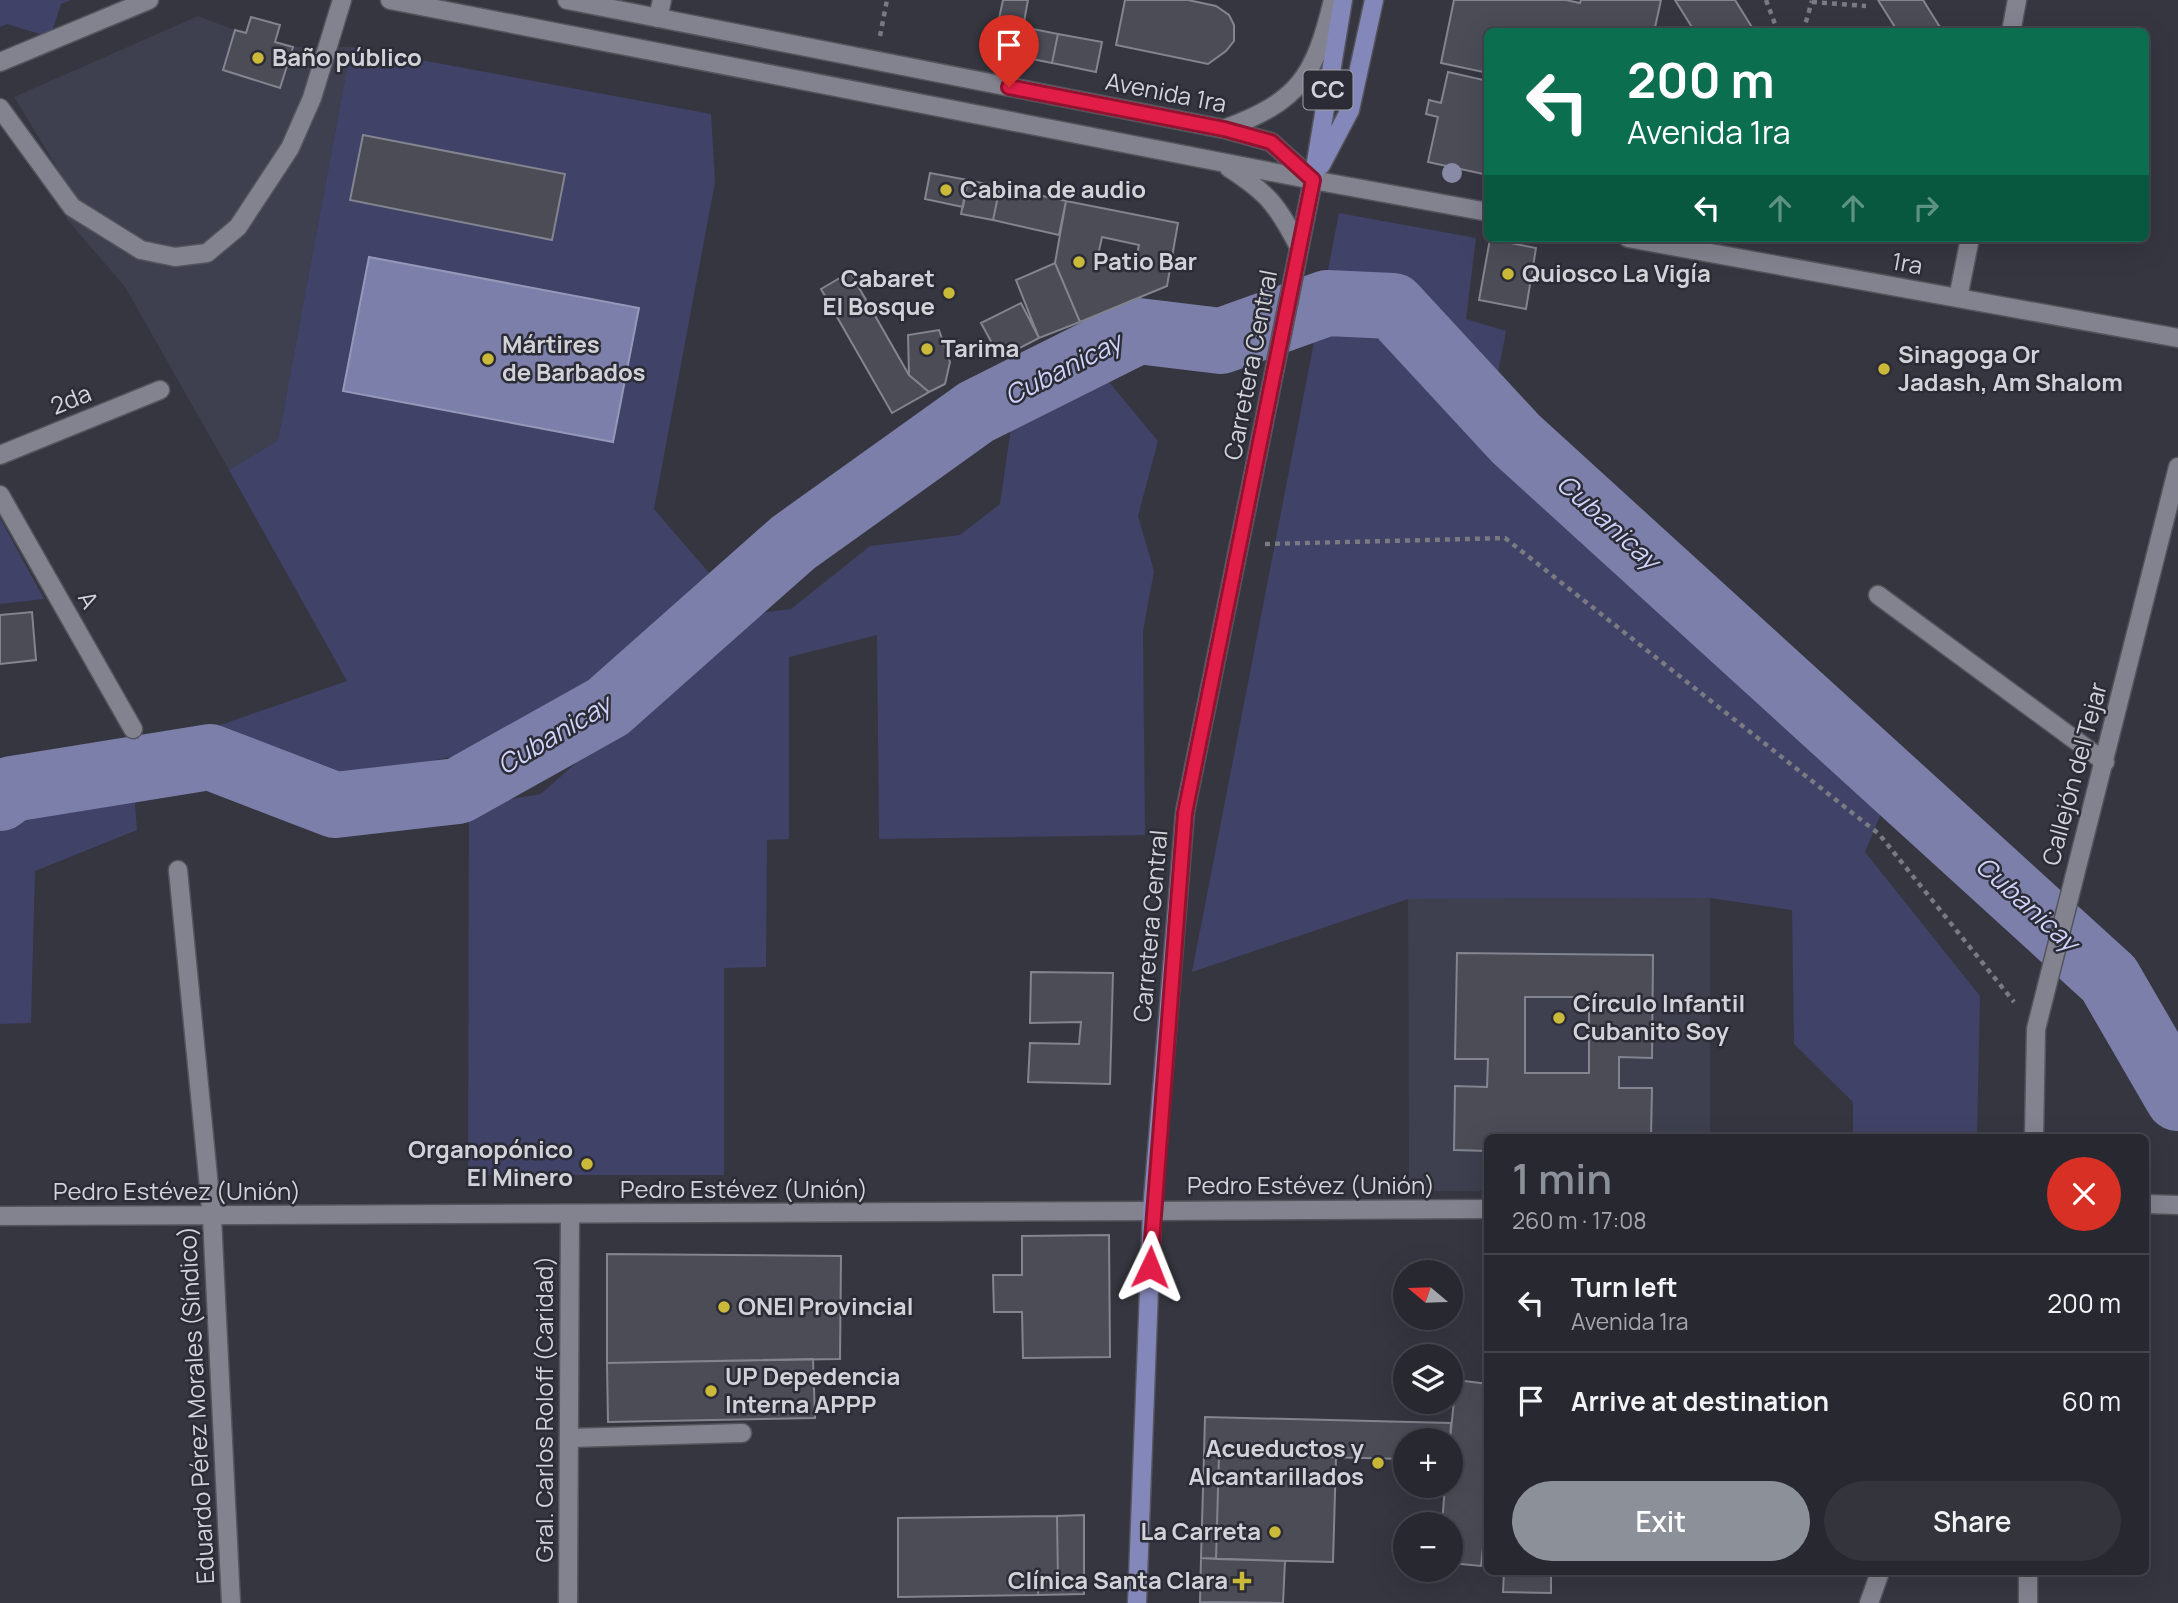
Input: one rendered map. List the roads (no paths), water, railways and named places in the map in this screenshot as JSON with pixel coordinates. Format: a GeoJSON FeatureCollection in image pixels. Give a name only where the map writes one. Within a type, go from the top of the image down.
{"type":"FeatureCollection","features":[{"type":"Feature","properties":{"kind":"main road","name":"Carretera Central"},"geometry":{"type":"LineString","coordinates":[[1137,1603],[1152,1212],[1185,813],[1313,180],[1343,0]]}},
{"type":"Feature","properties":{"kind":"main road","name":"Carretera Central"},"geometry":{"type":"LineString","coordinates":[[1313,180],[1350,110],[1374,0]]}},
{"type":"Feature","properties":{"kind":"street"},"geometry":{"type":"LineString","coordinates":[[0,62],[149,0]]}},
{"type":"Feature","properties":{"kind":"street"},"geometry":{"type":"LineString","coordinates":[[0,108],[72,207],[141,250],[175,257],[207,253],[239,227],[290,148],[312,98],[342,0]]}},
{"type":"Feature","properties":{"kind":"street"},"geometry":{"type":"LineString","coordinates":[[390,0],[1484,211]]}},
{"type":"Feature","properties":{"kind":"street","name":"Avenida 1ra"},"geometry":{"type":"LineString","coordinates":[[567,0],[660,9],[1224,129],[1271,142],[1313,180]]}},
{"type":"Feature","properties":{"kind":"street"},"geometry":{"type":"LineString","coordinates":[[1224,129],[1265,113],[1290,96],[1313,62],[1333,0]]}},
{"type":"Feature","properties":{"kind":"street"},"geometry":{"type":"LineString","coordinates":[[2012,28],[2017,0]]}},
{"type":"Feature","properties":{"kind":"street"},"geometry":{"type":"LineString","coordinates":[[1220,162],[1258,187],[1279,208],[1299,247]]}},
{"type":"Feature","properties":{"kind":"street","name":"1ra"},"geometry":{"type":"LineString","coordinates":[[1650,242],[2178,338]]}},
{"type":"Feature","properties":{"kind":"street"},"geometry":{"type":"LineString","coordinates":[[1958,298],[1969,242]]}},
{"type":"Feature","properties":{"kind":"street","name":"2da"},"geometry":{"type":"LineString","coordinates":[[0,455],[160,390]]}},
{"type":"Feature","properties":{"kind":"street","name":"Callejón del Tejar"},"geometry":{"type":"LineString","coordinates":[[2034,1134],[2036,1029],[2178,467]]}},
{"type":"Feature","properties":{"kind":"street","name":"A"},"geometry":{"type":"LineString","coordinates":[[0,495],[133,729]]}},
{"type":"Feature","properties":{"kind":"street"},"geometry":{"type":"LineString","coordinates":[[1878,595],[2105,762]]}},
{"type":"Feature","properties":{"kind":"street","name":"Eduardo Pérez Morales (Síndico)"},"geometry":{"type":"LineString","coordinates":[[178,870],[212,1218],[231,1603]]}},
{"type":"Feature","properties":{"kind":"street"},"geometry":{"type":"LineString","coordinates":[[2149,1205],[2178,1205]]}},
{"type":"Feature","properties":{"kind":"street","name":"Pedro Estévez (Unión)"},"geometry":{"type":"LineString","coordinates":[[0,1216],[212,1218],[1484,1209]]}},
{"type":"Feature","properties":{"kind":"street","name":"Gral. Carlos Roloff (Caridad)"},"geometry":{"type":"LineString","coordinates":[[568,1603],[570,1215]]}},
{"type":"Feature","properties":{"kind":"street"},"geometry":{"type":"LineString","coordinates":[[569,1438],[742,1433]]}},
{"type":"Feature","properties":{"kind":"street"},"geometry":{"type":"LineString","coordinates":[[1869,1603],[1879,1575]]}},
{"type":"Feature","properties":{"kind":"street"},"geometry":{"type":"LineString","coordinates":[[2028,1575],[2028,1603]]}},
{"type":"Feature","properties":{"kind":"waterway","name":"Cubanicay"},"geometry":{"type":"LineString","coordinates":[[0,798],[12,789],[210,757],[335,805],[458,791],[608,707],[793,543],[976,412],[1138,331],[1221,341],[1327,303],[1393,306],[1516,439],[2109,979],[2178,1098]]}},
{"type":"Feature","properties":{"kind":"place","name":"Baño público"},"geometry":{"type":"Point","coordinates":[258,58]}},
{"type":"Feature","properties":{"kind":"place","name":"Cabina de audio"},"geometry":{"type":"Point","coordinates":[946,190]}},
{"type":"Feature","properties":{"kind":"place","name":"Patio Bar"},"geometry":{"type":"Point","coordinates":[1079,262]}},
{"type":"Feature","properties":{"kind":"place","name":"Quiosco La Vigía"},"geometry":{"type":"Point","coordinates":[1508,274]}},
{"type":"Feature","properties":{"kind":"place","name":"Cabaret El Bosque"},"geometry":{"type":"Point","coordinates":[949,293]}},
{"type":"Feature","properties":{"kind":"place","name":"Tarima"},"geometry":{"type":"Point","coordinates":[927,349]}},
{"type":"Feature","properties":{"kind":"place","name":"Mártires de Barbados"},"geometry":{"type":"Point","coordinates":[488,359]}},
{"type":"Feature","properties":{"kind":"place","name":"Sinagoga Or Jadash, Am Shalom"},"geometry":{"type":"Point","coordinates":[1884,369]}},
{"type":"Feature","properties":{"kind":"place","name":"Círculo Infantil Cubanito Soy"},"geometry":{"type":"Point","coordinates":[1559,1018]}},
{"type":"Feature","properties":{"kind":"place","name":"Organopónico El Minero"},"geometry":{"type":"Point","coordinates":[587,1164]}},
{"type":"Feature","properties":{"kind":"place","name":"ONEI Provincial"},"geometry":{"type":"Point","coordinates":[724,1307]}},
{"type":"Feature","properties":{"kind":"place","name":"UP Depedencia Interna APPP"},"geometry":{"type":"Point","coordinates":[711,1391]}},
{"type":"Feature","properties":{"kind":"place","name":"Acueductos y Alcantarillados"},"geometry":{"type":"Point","coordinates":[1378,1463]}},
{"type":"Feature","properties":{"kind":"place","name":"La Carreta"},"geometry":{"type":"Point","coordinates":[1275,1532]}},
{"type":"Feature","properties":{"kind":"place","name":"Clínica Santa Clara"},"geometry":{"type":"Point","coordinates":[1242,1581]}}]}
